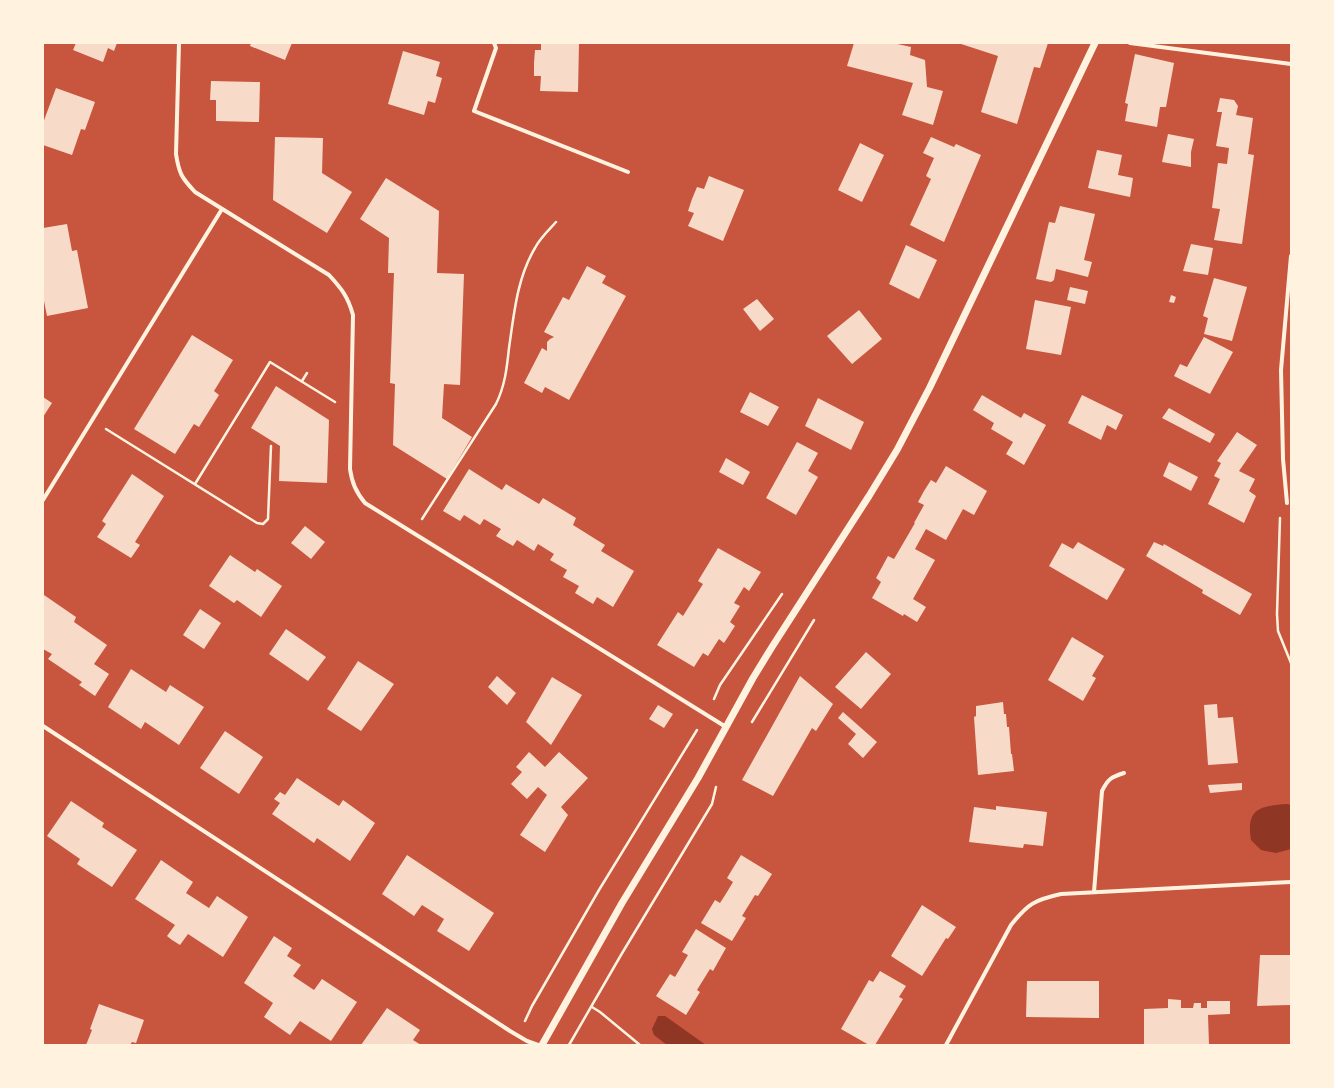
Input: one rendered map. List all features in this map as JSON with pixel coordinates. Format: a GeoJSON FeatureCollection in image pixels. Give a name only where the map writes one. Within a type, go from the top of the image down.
{"type":"FeatureCollection","features":[{"type":"Feature","properties":{"kind":"street"},"geometry":{"type":"LineString","coordinates":[[179,43],[176,154],[178,170],[183,179],[195,192],[222,210],[329,275],[342,289],[349,301],[353,315],[350,469],[352,481],[357,494],[365,503],[726,726]]}},
{"type":"Feature","properties":{"kind":"street"},"geometry":{"type":"LineString","coordinates":[[494,43],[496,48],[474,111],[628,172]]}},
{"type":"Feature","properties":{"kind":"street"},"geometry":{"type":"LineString","coordinates":[[542,1045],[622,903],[698,778],[772,647],[897,450],[930,387],[1095,43]]}},
{"type":"Feature","properties":{"kind":"street"},"geometry":{"type":"LineString","coordinates":[[1130,43],[1291,64]]}},
{"type":"Feature","properties":{"kind":"street"},"geometry":{"type":"LineString","coordinates":[[43,500],[222,210]]}},
{"type":"Feature","properties":{"kind":"street"},"geometry":{"type":"LineString","coordinates":[[1288,503],[1283,460],[1282,370],[1291,256]]}},
{"type":"Feature","properties":{"kind":"street"},"geometry":{"type":"LineString","coordinates":[[43,726],[527,1041],[538,1045]]}},
{"type":"Feature","properties":{"kind":"street"},"geometry":{"type":"LineString","coordinates":[[1094,892],[1102,791],[1106,782],[1113,776],[1124,773]]}},
{"type":"Feature","properties":{"kind":"street"},"geometry":{"type":"LineString","coordinates":[[946,1045],[1011,925],[1024,909],[1043,898],[1061,894],[1291,882]]}},
{"type":"Feature","properties":{"kind":"path"},"geometry":{"type":"LineString","coordinates":[[413,533],[502,393],[517,297],[524,270],[535,248],[545,233],[556,222]]}},
{"type":"Feature","properties":{"kind":"path"},"geometry":{"type":"LineString","coordinates":[[194,484],[270,362],[351,412]]}},
{"type":"Feature","properties":{"kind":"path"},"geometry":{"type":"LineString","coordinates":[[302,382],[307,373]]}},
{"type":"Feature","properties":{"kind":"path"},"geometry":{"type":"LineString","coordinates":[[92,421],[257,523],[263,524],[268,519],[271,446]]}},
{"type":"Feature","properties":{"kind":"path"},"geometry":{"type":"LineString","coordinates":[[1288,503],[1280,519],[1277,614],[1278,631],[1291,663]]}},
{"type":"Feature","properties":{"kind":"path"},"geometry":{"type":"LineString","coordinates":[[518,1035],[532,1006],[595,896],[706,715],[720,685],[783,592]]}},
{"type":"Feature","properties":{"kind":"path"},"geometry":{"type":"LineString","coordinates":[[592,1006],[640,1045]]}},
{"type":"Feature","properties":{"kind":"shaded area"},"geometry":{"type":"Polygon","coordinates":[[[1287,804],[1291,805],[1291,849],[1276,853],[1261,850],[1251,840],[1250,830],[1253,816],[1262,808],[1287,804]]]}},
{"type":"Feature","properties":{"kind":"shaded area"},"geometry":{"type":"Polygon","coordinates":[[[658,1016],[665,1016],[706,1045],[667,1045],[654,1035],[652,1029],[658,1016]]]}},
{"type":"Feature","properties":{"kind":"building"},"geometry":{"type":"Polygon","coordinates":[[[76,43],[117,43],[114,51],[108,48],[103,62],[73,50],[76,43]]]}},
{"type":"Feature","properties":{"kind":"building"},"geometry":{"type":"Polygon","coordinates":[[[251,43],[292,43],[285,60],[250,46],[251,43]]]}},
{"type":"Feature","properties":{"kind":"building"},"geometry":{"type":"Polygon","coordinates":[[[541,43],[579,43],[578,92],[540,91],[541,76],[534,76],[534,63],[535,50],[541,50],[541,43]]]}},
{"type":"Feature","properties":{"kind":"building"},"geometry":{"type":"Polygon","coordinates":[[[854,43],[893,43],[911,47],[910,55],[925,60],[927,87],[943,91],[933,125],[902,115],[913,83],[847,66],[854,43]]]}},
{"type":"Feature","properties":{"kind":"building"},"geometry":{"type":"Polygon","coordinates":[[[958,43],[1048,43],[1040,68],[1034,67],[1017,124],[981,112],[998,56],[958,43]]]}},
{"type":"Feature","properties":{"kind":"building"},"geometry":{"type":"Polygon","coordinates":[[[403,51],[440,62],[436,76],[442,78],[435,103],[428,101],[424,115],[388,104],[403,51]]]}},
{"type":"Feature","properties":{"kind":"building"},"geometry":{"type":"Polygon","coordinates":[[[1135,54],[1174,63],[1166,107],[1160,107],[1157,127],[1125,121],[1128,104],[1125,103],[1135,54]]]}},
{"type":"Feature","properties":{"kind":"building"},"geometry":{"type":"Polygon","coordinates":[[[211,81],[260,82],[259,122],[216,121],[216,100],[210,100],[211,81]]]}},
{"type":"Feature","properties":{"kind":"building"},"geometry":{"type":"Polygon","coordinates":[[[56,88],[95,102],[85,130],[81,129],[72,155],[43,145],[43,123],[56,88]]]}},
{"type":"Feature","properties":{"kind":"building"},"geometry":{"type":"Polygon","coordinates":[[[1220,98],[1234,100],[1238,106],[1236,115],[1253,118],[1248,154],[1254,155],[1242,244],[1214,240],[1220,209],[1212,208],[1218,163],[1227,164],[1229,148],[1216,146],[1222,112],[1217,112],[1220,98]]]}},
{"type":"Feature","properties":{"kind":"building"},"geometry":{"type":"Polygon","coordinates":[[[1168,134],[1194,139],[1191,152],[1191,167],[1162,162],[1168,134]]]}},
{"type":"Feature","properties":{"kind":"building"},"geometry":{"type":"Polygon","coordinates":[[[275,137],[323,138],[322,173],[352,192],[327,233],[273,200],[275,137]]]}},
{"type":"Feature","properties":{"kind":"building"},"geometry":{"type":"Polygon","coordinates":[[[931,137],[954,147],[956,144],[981,155],[944,242],[910,225],[931,179],[926,176],[934,158],[923,153],[931,137]]]}},
{"type":"Feature","properties":{"kind":"building"},"geometry":{"type":"Polygon","coordinates":[[[860,143],[884,155],[862,202],[838,190],[860,143]]]}},
{"type":"Feature","properties":{"kind":"building"},"geometry":{"type":"Polygon","coordinates":[[[1097,150],[1122,155],[1118,175],[1133,178],[1130,197],[1088,188],[1097,150]]]}},
{"type":"Feature","properties":{"kind":"building"},"geometry":{"type":"Polygon","coordinates":[[[709,176],[744,190],[723,241],[688,226],[694,213],[688,211],[697,187],[704,189],[709,176]]]}},
{"type":"Feature","properties":{"kind":"building"},"geometry":{"type":"Polygon","coordinates":[[[386,178],[439,211],[437,273],[464,274],[460,385],[444,384],[442,418],[472,437],[447,479],[393,445],[395,384],[390,383],[394,273],[388,273],[389,238],[360,219],[386,178]]]}},
{"type":"Feature","properties":{"kind":"building"},"geometry":{"type":"Polygon","coordinates":[[[1060,206],[1095,214],[1084,260],[1092,262],[1088,277],[1056,269],[1054,280],[1051,282],[1036,279],[1049,222],[1055,223],[1060,206]]]}},
{"type":"Feature","properties":{"kind":"building"},"geometry":{"type":"Polygon","coordinates":[[[67,224],[72,251],[77,250],[88,308],[47,316],[43,296],[43,228],[67,224]]]}},
{"type":"Feature","properties":{"kind":"building"},"geometry":{"type":"Polygon","coordinates":[[[1191,244],[1213,248],[1208,275],[1183,271],[1191,244]]]}},
{"type":"Feature","properties":{"kind":"building"},"geometry":{"type":"Polygon","coordinates":[[[906,245],[937,260],[919,299],[889,284],[906,245]]]}},
{"type":"Feature","properties":{"kind":"building"},"geometry":{"type":"Polygon","coordinates":[[[587,266],[606,276],[602,283],[626,296],[569,400],[545,387],[542,393],[524,383],[542,348],[547,351],[547,342],[554,337],[544,332],[563,297],[569,300],[587,266]]]}},
{"type":"Feature","properties":{"kind":"building"},"geometry":{"type":"Polygon","coordinates":[[[1214,278],[1247,287],[1232,341],[1204,334],[1208,318],[1203,316],[1214,278]]]}},
{"type":"Feature","properties":{"kind":"building"},"geometry":{"type":"Polygon","coordinates":[[[1070,287],[1088,291],[1085,304],[1067,300],[1070,287]]]}},
{"type":"Feature","properties":{"kind":"building"},"geometry":{"type":"Polygon","coordinates":[[[1171,295],[1176,297],[1174,303],[1169,302],[1171,295]]]}},
{"type":"Feature","properties":{"kind":"building"},"geometry":{"type":"Polygon","coordinates":[[[757,299],[774,319],[760,331],[743,309],[757,299]]]}},
{"type":"Feature","properties":{"kind":"building"},"geometry":{"type":"Polygon","coordinates":[[[1035,300],[1071,307],[1061,355],[1026,349],[1035,300]]]}},
{"type":"Feature","properties":{"kind":"building"},"geometry":{"type":"Polygon","coordinates":[[[859,310],[882,339],[852,364],[827,336],[859,310]]]}},
{"type":"Feature","properties":{"kind":"building"},"geometry":{"type":"Polygon","coordinates":[[[192,335],[233,360],[214,391],[219,395],[199,427],[194,424],[175,454],[134,429],[192,335]]]}},
{"type":"Feature","properties":{"kind":"building"},"geometry":{"type":"Polygon","coordinates":[[[1204,337],[1233,352],[1210,394],[1174,376],[1180,364],[1187,367],[1204,337]]]}},
{"type":"Feature","properties":{"kind":"building"},"geometry":{"type":"Polygon","coordinates":[[[276,386],[329,420],[327,483],[279,481],[280,446],[251,428],[276,386]]]}},
{"type":"Feature","properties":{"kind":"building"},"geometry":{"type":"Polygon","coordinates":[[[750,392],[779,407],[768,426],[740,412],[750,392]]]}},
{"type":"Feature","properties":{"kind":"building"},"geometry":{"type":"Polygon","coordinates":[[[982,395],[1021,418],[1024,413],[1046,425],[1024,465],[1006,454],[1013,442],[991,429],[994,423],[973,410],[982,395]]]}},
{"type":"Feature","properties":{"kind":"building"},"geometry":{"type":"Polygon","coordinates":[[[1082,395],[1123,415],[1116,430],[1107,425],[1101,440],[1068,423],[1082,395]]]}},
{"type":"Feature","properties":{"kind":"building"},"geometry":{"type":"Polygon","coordinates":[[[43,397],[52,403],[43,417],[43,397]]]}},
{"type":"Feature","properties":{"kind":"building"},"geometry":{"type":"Polygon","coordinates":[[[818,398],[864,422],[851,450],[805,426],[818,398]]]}},
{"type":"Feature","properties":{"kind":"building"},"geometry":{"type":"Polygon","coordinates":[[[1169,408],[1215,434],[1210,443],[1162,418],[1169,408]]]}},
{"type":"Feature","properties":{"kind":"building"},"geometry":{"type":"Polygon","coordinates":[[[1237,432],[1257,445],[1239,471],[1255,479],[1249,491],[1256,496],[1244,523],[1208,504],[1220,479],[1214,476],[1221,463],[1217,461],[1237,432]]]}},
{"type":"Feature","properties":{"kind":"building"},"geometry":{"type":"Polygon","coordinates":[[[797,442],[818,453],[808,471],[818,477],[796,515],[766,498],[797,442]]]}},
{"type":"Feature","properties":{"kind":"building"},"geometry":{"type":"Polygon","coordinates":[[[726,458],[750,472],[743,485],[719,472],[726,458]]]}},
{"type":"Feature","properties":{"kind":"building"},"geometry":{"type":"Polygon","coordinates":[[[1169,462],[1198,477],[1191,491],[1163,476],[1169,462]]]}},
{"type":"Feature","properties":{"kind":"building"},"geometry":{"type":"Polygon","coordinates":[[[946,466],[987,491],[974,515],[963,509],[946,540],[926,529],[915,549],[935,560],[913,599],[926,607],[917,622],[904,614],[903,616],[872,598],[881,582],[876,578],[888,556],[894,559],[924,505],[918,502],[924,491],[931,480],[936,483],[946,466]]]}},
{"type":"Feature","properties":{"kind":"building"},"geometry":{"type":"Polygon","coordinates":[[[469,469],[502,490],[506,484],[539,504],[543,498],[576,518],[573,525],[605,545],[601,551],[634,571],[613,607],[597,597],[593,604],[575,593],[579,586],[563,577],[567,570],[550,560],[554,554],[538,544],[534,551],[517,540],[513,546],[496,536],[501,529],[484,519],[480,525],[464,515],[460,521],[443,511],[469,469]]]}},
{"type":"Feature","properties":{"kind":"building"},"geometry":{"type":"Polygon","coordinates":[[[132,474],[164,496],[135,542],[140,545],[131,558],[97,537],[106,524],[102,521],[132,474]]]}},
{"type":"Feature","properties":{"kind":"building"},"geometry":{"type":"Polygon","coordinates":[[[305,526],[325,542],[311,559],[291,543],[305,526]]]}},
{"type":"Feature","properties":{"kind":"building"},"geometry":{"type":"Polygon","coordinates":[[[1078,542],[1125,569],[1107,600],[1049,566],[1062,543],[1073,549],[1078,542]]]}},
{"type":"Feature","properties":{"kind":"building"},"geometry":{"type":"Polygon","coordinates":[[[1154,542],[1163,546],[1164,544],[1252,594],[1240,615],[1202,593],[1203,590],[1146,556],[1154,542]]]}},
{"type":"Feature","properties":{"kind":"building"},"geometry":{"type":"Polygon","coordinates":[[[718,548],[761,572],[749,591],[744,587],[734,603],[740,606],[730,622],[735,626],[724,643],[719,639],[708,656],[703,653],[694,667],[657,645],[678,612],[683,616],[703,584],[698,581],[718,548]]]}},
{"type":"Feature","properties":{"kind":"building"},"geometry":{"type":"Polygon","coordinates":[[[230,555],[255,572],[257,569],[282,586],[261,617],[237,600],[234,603],[209,586],[230,555]]]}},
{"type":"Feature","properties":{"kind":"building"},"geometry":{"type":"Polygon","coordinates":[[[44,595],[76,617],[74,622],[107,645],[94,664],[109,674],[95,696],[79,685],[82,682],[48,659],[52,654],[43,649],[44,595]]]}},
{"type":"Feature","properties":{"kind":"building"},"geometry":{"type":"Polygon","coordinates":[[[200,609],[221,623],[204,649],[183,635],[200,609]]]}},
{"type":"Feature","properties":{"kind":"building"},"geometry":{"type":"Polygon","coordinates":[[[286,629],[326,657],[308,681],[269,654],[286,629]]]}},
{"type":"Feature","properties":{"kind":"building"},"geometry":{"type":"Polygon","coordinates":[[[1072,637],[1104,656],[1092,676],[1096,678],[1083,701],[1048,680],[1072,637]]]}},
{"type":"Feature","properties":{"kind":"building"},"geometry":{"type":"Polygon","coordinates":[[[866,652],[891,674],[861,709],[835,687],[866,652]]]}},
{"type":"Feature","properties":{"kind":"building"},"geometry":{"type":"Polygon","coordinates":[[[358,661],[394,684],[361,731],[327,709],[358,661]]]}},
{"type":"Feature","properties":{"kind":"building"},"geometry":{"type":"Polygon","coordinates":[[[131,669],[166,692],[170,685],[204,707],[179,745],[145,722],[141,729],[108,707],[131,669]]]}},
{"type":"Feature","properties":{"kind":"building"},"geometry":{"type":"Polygon","coordinates":[[[497,676],[516,693],[507,705],[488,687],[497,676]]]}},
{"type":"Feature","properties":{"kind":"building"},"geometry":{"type":"Polygon","coordinates":[[[800,676],[833,704],[816,731],[812,728],[773,796],[742,780],[800,676]]]}},
{"type":"Feature","properties":{"kind":"building"},"geometry":{"type":"Polygon","coordinates":[[[552,677],[582,695],[551,745],[526,722],[552,677]]]}},
{"type":"Feature","properties":{"kind":"building"},"geometry":{"type":"Polygon","coordinates":[[[1003,702],[1007,727],[1009,727],[1014,771],[978,775],[974,717],[976,716],[976,706],[1003,702]]]}},
{"type":"Feature","properties":{"kind":"building"},"geometry":{"type":"Polygon","coordinates":[[[1217,704],[1218,718],[1233,717],[1238,763],[1208,765],[1204,705],[1217,704]]]}},
{"type":"Feature","properties":{"kind":"building"},"geometry":{"type":"Polygon","coordinates":[[[658,705],[673,714],[664,728],[649,719],[658,705]]]}},
{"type":"Feature","properties":{"kind":"building"},"geometry":{"type":"Polygon","coordinates":[[[843,712],[877,742],[863,758],[848,744],[856,734],[838,718],[843,712]]]}},
{"type":"Feature","properties":{"kind":"building"},"geometry":{"type":"Polygon","coordinates":[[[225,731],[263,757],[239,794],[200,768],[225,731]]]}},
{"type":"Feature","properties":{"kind":"building"},"geometry":{"type":"Polygon","coordinates":[[[529,752],[545,767],[559,752],[588,778],[561,807],[568,815],[545,852],[520,835],[547,795],[538,787],[527,799],[511,784],[522,772],[516,767],[529,752]]]}},
{"type":"Feature","properties":{"kind":"building"},"geometry":{"type":"Polygon","coordinates":[[[297,778],[339,806],[343,800],[375,823],[350,861],[317,838],[314,843],[272,814],[280,803],[274,799],[280,792],[285,795],[297,778]]]}},
{"type":"Feature","properties":{"kind":"building"},"geometry":{"type":"Polygon","coordinates":[[[1242,783],[1242,790],[1210,793],[1208,785],[1242,783]]]}},
{"type":"Feature","properties":{"kind":"building"},"geometry":{"type":"Polygon","coordinates":[[[71,801],[104,823],[102,827],[137,850],[112,887],[77,864],[80,859],[47,836],[71,801]]]}},
{"type":"Feature","properties":{"kind":"building"},"geometry":{"type":"Polygon","coordinates":[[[996,806],[1047,812],[1043,846],[1024,844],[1023,848],[969,842],[974,807],[996,810],[996,806]]]}},
{"type":"Feature","properties":{"kind":"building"},"geometry":{"type":"Polygon","coordinates":[[[407,855],[494,913],[469,951],[437,931],[444,919],[422,905],[414,916],[382,894],[407,855]]]}},
{"type":"Feature","properties":{"kind":"building"},"geometry":{"type":"Polygon","coordinates":[[[741,855],[772,874],[758,896],[755,895],[742,916],[746,918],[732,941],[701,923],[715,900],[720,903],[733,882],[727,878],[741,855]]]}},
{"type":"Feature","properties":{"kind":"building"},"geometry":{"type":"Polygon","coordinates":[[[161,860],[193,882],[186,893],[209,908],[217,896],[248,917],[223,957],[188,934],[180,945],[172,940],[167,936],[175,925],[135,899],[161,860]]]}},
{"type":"Feature","properties":{"kind":"building"},"geometry":{"type":"Polygon","coordinates":[[[922,905],[956,927],[948,939],[946,938],[922,976],[891,956],[922,905]]]}},
{"type":"Feature","properties":{"kind":"building"},"geometry":{"type":"Polygon","coordinates":[[[696,929],[726,948],[713,971],[710,969],[697,990],[700,992],[686,1015],[656,996],[670,974],[675,977],[688,955],[682,952],[696,929]]]}},
{"type":"Feature","properties":{"kind":"building"},"geometry":{"type":"Polygon","coordinates":[[[274,936],[292,948],[287,956],[301,965],[293,976],[314,990],[322,979],[357,1002],[331,1041],[300,1021],[290,1035],[264,1017],[273,1003],[244,983],[274,936]]]}},
{"type":"Feature","properties":{"kind":"building"},"geometry":{"type":"Polygon","coordinates":[[[1260,955],[1291,955],[1291,1005],[1257,1006],[1260,955]]]}},
{"type":"Feature","properties":{"kind":"building"},"geometry":{"type":"Polygon","coordinates":[[[880,971],[906,986],[899,997],[903,999],[875,1045],[869,1045],[841,1029],[869,980],[873,982],[880,971]]]}},
{"type":"Feature","properties":{"kind":"building"},"geometry":{"type":"Polygon","coordinates":[[[1027,981],[1099,981],[1099,1018],[1026,1017],[1027,981]]]}},
{"type":"Feature","properties":{"kind":"building"},"geometry":{"type":"Polygon","coordinates":[[[1168,999],[1181,1000],[1181,1008],[1193,1008],[1194,1003],[1201,1003],[1201,1008],[1207,1008],[1207,1001],[1230,1001],[1230,1014],[1208,1015],[1209,1045],[1144,1045],[1144,1009],[1168,1008],[1168,999]]]}},
{"type":"Feature","properties":{"kind":"building"},"geometry":{"type":"Polygon","coordinates":[[[99,1004],[144,1020],[136,1043],[132,1042],[130,1045],[86,1045],[99,1004]]]}},
{"type":"Feature","properties":{"kind":"building"},"geometry":{"type":"Polygon","coordinates":[[[387,1008],[420,1030],[413,1040],[421,1045],[361,1045],[387,1008]]]}}]}
